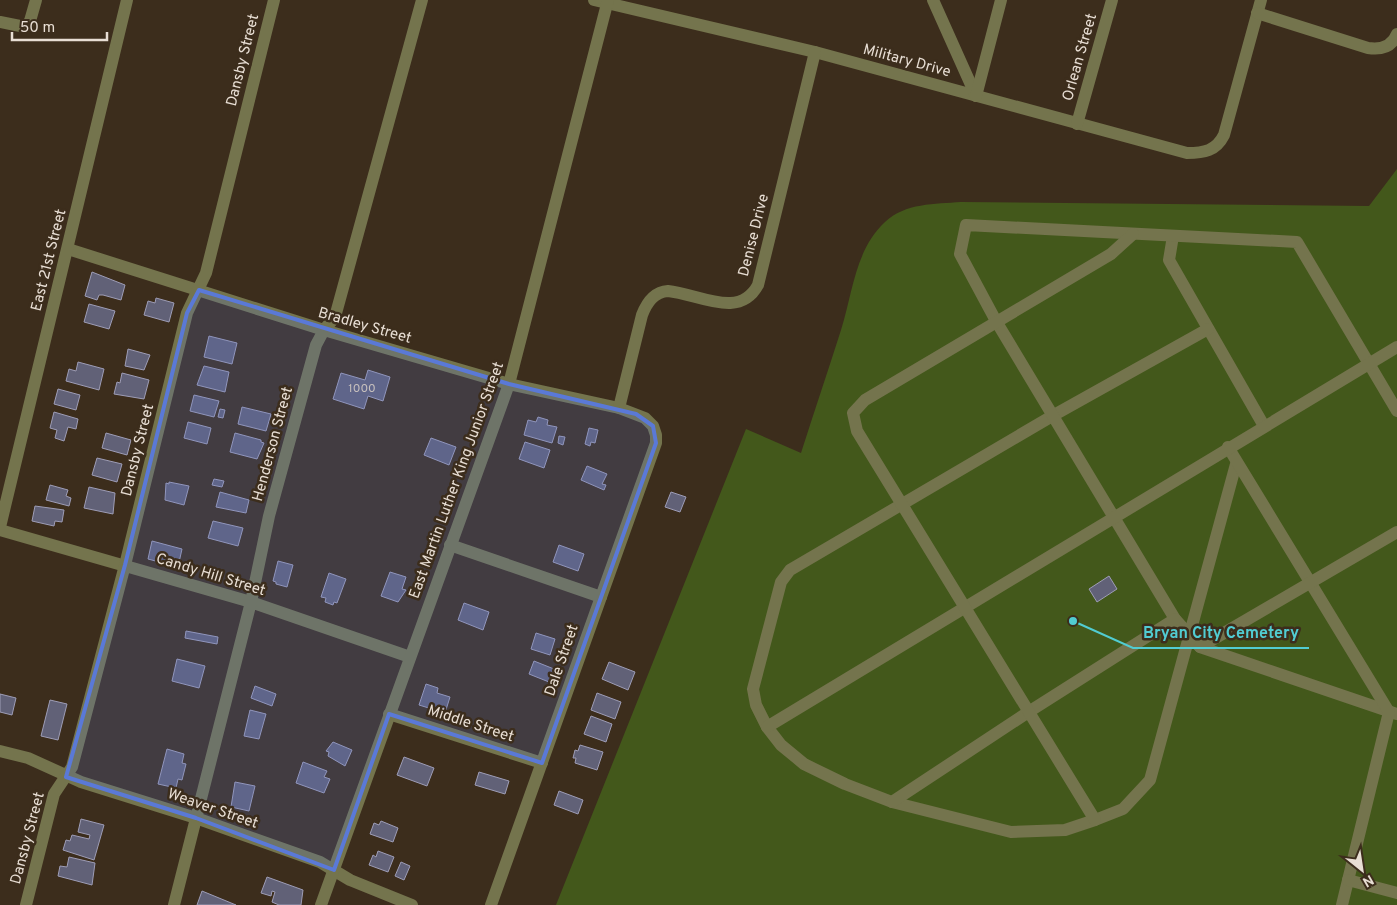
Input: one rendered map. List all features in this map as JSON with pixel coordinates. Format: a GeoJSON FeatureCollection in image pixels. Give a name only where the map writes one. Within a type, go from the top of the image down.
{"type":"FeatureCollection","features":[{"type":"Feature","properties":{"kind":"street"},"geometry":{"type":"LineString","coordinates":[[0,22],[25,27],[30,21],[36,0]]}},
{"type":"Feature","properties":{"kind":"street","name":"East 21st Street"},"geometry":{"type":"LineString","coordinates":[[0,529],[127,0]]}},
{"type":"Feature","properties":{"kind":"street","name":"Dansby Street"},"geometry":{"type":"LineString","coordinates":[[26,905],[54,794],[72,767],[125,565],[187,313],[206,273],[274,0]]}},
{"type":"Feature","properties":{"kind":"street","name":"Henderson Street"},"geometry":{"type":"LineString","coordinates":[[174,905],[251,602],[269,516],[316,345],[324,330],[336,317],[422,0]]}},
{"type":"Feature","properties":{"kind":"street","name":"Military Drive"},"geometry":{"type":"LineString","coordinates":[[594,0],[815,52],[1188,153],[1211,150],[1219,144],[1224,135],[1257,13]]}},
{"type":"Feature","properties":{"kind":"street"},"geometry":{"type":"LineString","coordinates":[[932,0],[976,96]]}},
{"type":"Feature","properties":{"kind":"street"},"geometry":{"type":"LineString","coordinates":[[976,96],[1001,0]]}},
{"type":"Feature","properties":{"kind":"street","name":"Orlean Street"},"geometry":{"type":"LineString","coordinates":[[1077,124],[1112,0]]}},
{"type":"Feature","properties":{"kind":"street"},"geometry":{"type":"LineString","coordinates":[[1261,0],[1257,13],[1368,48],[1378,49],[1388,46],[1397,34]]}},
{"type":"Feature","properties":{"kind":"street","name":"East Martin Luther King Junior Street"},"geometry":{"type":"LineString","coordinates":[[321,905],[509,384],[608,2]]}},
{"type":"Feature","properties":{"kind":"street","name":"Denise Drive"},"geometry":{"type":"LineString","coordinates":[[619,408],[642,315],[647,303],[653,297],[661,291],[668,290],[724,304],[735,303],[748,298],[758,285],[815,52]]}},
{"type":"Feature","properties":{"kind":"street"},"geometry":{"type":"LineString","coordinates":[[1393,713],[1200,647],[1189,636],[1175,619],[996,321],[960,254],[966,224],[1297,242],[1397,411]]}},
{"type":"Feature","properties":{"kind":"street"},"geometry":{"type":"LineString","coordinates":[[1095,820],[857,431],[853,413],[865,400],[1111,254],[1133,234]]}},
{"type":"Feature","properties":{"kind":"street"},"geometry":{"type":"LineString","coordinates":[[1173,236],[1169,260],[1264,426]]}},
{"type":"Feature","properties":{"kind":"street","name":"Bradley Street"},"geometry":{"type":"LineString","coordinates":[[68,249],[324,330],[509,384],[619,408],[645,418],[653,426]]}},
{"type":"Feature","properties":{"kind":"street"},"geometry":{"type":"LineString","coordinates":[[1208,329],[1054,415],[790,570],[781,582],[753,688],[756,705],[767,727],[782,745],[804,764],[845,784],[892,802],[1010,832],[1065,830],[1123,808],[1150,780],[1236,464]]}},
{"type":"Feature","properties":{"kind":"street"},"geometry":{"type":"LineString","coordinates":[[767,727],[1113,516],[1397,347]]}},
{"type":"Feature","properties":{"kind":"street","name":"Dale Street"},"geometry":{"type":"LineString","coordinates":[[491,905],[656,443],[653,426]]}},
{"type":"Feature","properties":{"kind":"street"},"geometry":{"type":"LineString","coordinates":[[1228,447],[1236,464],[1393,713],[1342,905]]}},
{"type":"Feature","properties":{"kind":"street","name":"Candy Hill Street"},"geometry":{"type":"LineString","coordinates":[[0,529],[251,602],[410,657]]}},
{"type":"Feature","properties":{"kind":"street"},"geometry":{"type":"LineString","coordinates":[[1200,647],[1397,532]]}},
{"type":"Feature","properties":{"kind":"street"},"geometry":{"type":"LineString","coordinates":[[450,545],[601,597]]}},
{"type":"Feature","properties":{"kind":"street"},"geometry":{"type":"LineString","coordinates":[[892,802],[1175,619]]}},
{"type":"Feature","properties":{"kind":"street","name":"Middle Street"},"geometry":{"type":"LineString","coordinates":[[389,714],[542,763]]}},
{"type":"Feature","properties":{"kind":"street","name":"Weaver Street"},"geometry":{"type":"LineString","coordinates":[[0,751],[28,758],[66,777],[196,818],[320,862],[350,880],[412,905]]}},
{"type":"Feature","properties":{"kind":"street"},"geometry":{"type":"LineString","coordinates":[[1348,880],[1397,893]]}},
{"type":"Feature","properties":{"kind":"highlighted area"},"geometry":{"type":"Polygon","coordinates":[[[199,290],[509,384],[636,414],[653,426],[656,443],[542,763],[389,714],[334,870],[196,818],[66,777],[125,565],[187,313],[199,290]]]}},
{"type":"Feature","properties":{"kind":"green space"},"geometry":{"type":"Polygon","coordinates":[[[1397,169],[1397,905],[556,905],[746,429],[801,453],[841,330],[861,258],[875,233],[885,222],[902,211],[911,208],[931,204],[961,202],[1369,206],[1397,169]]]}},
{"type":"Feature","properties":{"kind":"building"},"geometry":{"type":"Polygon","coordinates":[[[92,272],[125,285],[121,300],[103,295],[99,295],[97,300],[85,296],[92,272]]]}},
{"type":"Feature","properties":{"kind":"building"},"geometry":{"type":"Polygon","coordinates":[[[156,298],[174,303],[169,322],[144,315],[148,301],[155,303],[156,298]]]}},
{"type":"Feature","properties":{"kind":"building"},"geometry":{"type":"Polygon","coordinates":[[[89,304],[115,311],[109,329],[84,322],[89,304]]]}},
{"type":"Feature","properties":{"kind":"building"},"geometry":{"type":"Polygon","coordinates":[[[209,336],[237,343],[232,364],[204,357],[209,336]]]}},
{"type":"Feature","properties":{"kind":"building"},"geometry":{"type":"Polygon","coordinates":[[[128,349],[150,355],[144,370],[125,366],[128,349]]]}},
{"type":"Feature","properties":{"kind":"building"},"geometry":{"type":"Polygon","coordinates":[[[78,362],[104,369],[99,390],[66,381],[69,369],[76,371],[78,362]]]}},
{"type":"Feature","properties":{"kind":"building"},"geometry":{"type":"Polygon","coordinates":[[[204,366],[229,372],[225,392],[197,385],[204,366]]]}},
{"type":"Feature","properties":{"kind":"building"},"geometry":{"type":"Polygon","coordinates":[[[368,370],[390,377],[383,401],[368,396],[364,409],[333,399],[341,373],[365,380],[368,370]]]}},
{"type":"Feature","properties":{"kind":"building"},"geometry":{"type":"Polygon","coordinates":[[[122,373],[149,380],[144,399],[114,394],[117,382],[120,383],[122,373]]]}},
{"type":"Feature","properties":{"kind":"building"},"geometry":{"type":"Polygon","coordinates":[[[58,389],[80,395],[76,410],[54,404],[58,389]]]}},
{"type":"Feature","properties":{"kind":"building"},"geometry":{"type":"Polygon","coordinates":[[[194,395],[219,401],[214,417],[190,411],[194,395]]]}},
{"type":"Feature","properties":{"kind":"building"},"geometry":{"type":"Polygon","coordinates":[[[242,407],[271,414],[266,431],[238,424],[242,407]]]}},
{"type":"Feature","properties":{"kind":"building"},"geometry":{"type":"Polygon","coordinates":[[[220,409],[225,410],[223,418],[218,417],[220,409]]]}},
{"type":"Feature","properties":{"kind":"building"},"geometry":{"type":"Polygon","coordinates":[[[54,412],[78,419],[76,429],[68,427],[64,441],[55,438],[57,430],[50,428],[54,412]]]}},
{"type":"Feature","properties":{"kind":"building"},"geometry":{"type":"Polygon","coordinates":[[[538,417],[548,420],[547,425],[557,427],[552,443],[524,435],[528,420],[536,422],[538,417]]]}},
{"type":"Feature","properties":{"kind":"building"},"geometry":{"type":"Polygon","coordinates":[[[188,422],[211,428],[207,444],[184,438],[188,422]]]}},
{"type":"Feature","properties":{"kind":"building"},"geometry":{"type":"Polygon","coordinates":[[[589,428],[598,430],[595,443],[591,442],[590,446],[585,444],[589,428]]]}},
{"type":"Feature","properties":{"kind":"building"},"geometry":{"type":"Polygon","coordinates":[[[106,433],[131,440],[127,455],[102,448],[106,433]]]}},
{"type":"Feature","properties":{"kind":"building"},"geometry":{"type":"Polygon","coordinates":[[[235,433],[261,440],[264,443],[257,459],[230,452],[235,433]]]}},
{"type":"Feature","properties":{"kind":"building"},"geometry":{"type":"Polygon","coordinates":[[[559,436],[565,437],[563,445],[558,443],[559,436]]]}},
{"type":"Feature","properties":{"kind":"building"},"geometry":{"type":"Polygon","coordinates":[[[431,438],[456,447],[449,465],[424,455],[431,438]]]}},
{"type":"Feature","properties":{"kind":"building"},"geometry":{"type":"Polygon","coordinates":[[[525,442],[550,450],[544,468],[519,459],[525,442]]]}},
{"type":"Feature","properties":{"kind":"building"},"geometry":{"type":"Polygon","coordinates":[[[97,458],[122,464],[117,482],[92,475],[97,458]]]}},
{"type":"Feature","properties":{"kind":"building"},"geometry":{"type":"Polygon","coordinates":[[[587,466],[607,474],[602,484],[606,485],[604,490],[581,480],[587,466]]]}},
{"type":"Feature","properties":{"kind":"building"},"geometry":{"type":"Polygon","coordinates":[[[214,479],[224,481],[222,487],[212,485],[214,479]]]}},
{"type":"Feature","properties":{"kind":"building"},"geometry":{"type":"Polygon","coordinates":[[[169,482],[189,486],[184,505],[165,500],[166,483],[169,484],[169,482]]]}},
{"type":"Feature","properties":{"kind":"building"},"geometry":{"type":"Polygon","coordinates":[[[50,485],[68,490],[66,496],[71,498],[69,506],[46,500],[50,485]]]}},
{"type":"Feature","properties":{"kind":"building"},"geometry":{"type":"Polygon","coordinates":[[[89,487],[115,493],[113,514],[84,508],[89,487]]]}},
{"type":"Feature","properties":{"kind":"building"},"geometry":{"type":"Polygon","coordinates":[[[220,492],[249,500],[246,513],[216,507],[220,492]]]}},
{"type":"Feature","properties":{"kind":"building"},"geometry":{"type":"Polygon","coordinates":[[[671,492],[686,497],[680,512],[665,507],[671,492]]]}},
{"type":"Feature","properties":{"kind":"building"},"geometry":{"type":"Polygon","coordinates":[[[35,506],[64,510],[62,522],[55,521],[54,526],[32,521],[35,506]]]}},
{"type":"Feature","properties":{"kind":"building"},"geometry":{"type":"Polygon","coordinates":[[[213,521],[243,528],[238,546],[208,538],[213,521]]]}},
{"type":"Feature","properties":{"kind":"building"},"geometry":{"type":"Polygon","coordinates":[[[152,541],[182,549],[178,567],[148,559],[152,541]]]}},
{"type":"Feature","properties":{"kind":"building"},"geometry":{"type":"Polygon","coordinates":[[[559,545],[584,554],[578,571],[553,562],[559,545]]]}},
{"type":"Feature","properties":{"kind":"building"},"geometry":{"type":"Polygon","coordinates":[[[278,561],[293,565],[287,587],[276,584],[273,581],[278,561]]]}},
{"type":"Feature","properties":{"kind":"building"},"geometry":{"type":"Polygon","coordinates":[[[390,572],[406,577],[402,589],[406,590],[398,602],[381,596],[390,572]]]}},
{"type":"Feature","properties":{"kind":"building"},"geometry":{"type":"Polygon","coordinates":[[[329,573],[346,579],[337,603],[334,602],[333,605],[325,602],[326,598],[321,597],[329,573]]]}},
{"type":"Feature","properties":{"kind":"building"},"geometry":{"type":"Polygon","coordinates":[[[1109,576],[1117,589],[1097,602],[1089,589],[1109,576]]]}},
{"type":"Feature","properties":{"kind":"building"},"geometry":{"type":"Polygon","coordinates":[[[464,603],[489,612],[483,630],[458,620],[464,603]]]}},
{"type":"Feature","properties":{"kind":"building"},"geometry":{"type":"Polygon","coordinates":[[[186,631],[218,637],[217,644],[185,638],[186,631]]]}},
{"type":"Feature","properties":{"kind":"building"},"geometry":{"type":"Polygon","coordinates":[[[536,633],[555,639],[550,655],[531,649],[536,633]]]}},
{"type":"Feature","properties":{"kind":"building"},"geometry":{"type":"Polygon","coordinates":[[[177,659],[205,666],[199,688],[172,681],[177,659]]]}},
{"type":"Feature","properties":{"kind":"building"},"geometry":{"type":"Polygon","coordinates":[[[534,661],[554,669],[549,682],[529,674],[534,661]]]}},
{"type":"Feature","properties":{"kind":"building"},"geometry":{"type":"Polygon","coordinates":[[[609,662],[635,672],[628,690],[602,679],[609,662]]]}},
{"type":"Feature","properties":{"kind":"building"},"geometry":{"type":"Polygon","coordinates":[[[426,684],[438,688],[437,693],[450,697],[445,713],[419,705],[426,684]]]}},
{"type":"Feature","properties":{"kind":"building"},"geometry":{"type":"Polygon","coordinates":[[[255,686],[276,694],[272,706],[251,698],[255,686]]]}},
{"type":"Feature","properties":{"kind":"building"},"geometry":{"type":"Polygon","coordinates":[[[597,693],[621,702],[615,719],[591,710],[597,693]]]}},
{"type":"Feature","properties":{"kind":"building"},"geometry":{"type":"Polygon","coordinates":[[[0,694],[16,698],[12,715],[0,712],[0,694]]]}},
{"type":"Feature","properties":{"kind":"building"},"geometry":{"type":"Polygon","coordinates":[[[50,700],[67,704],[58,740],[41,736],[50,700]]]}},
{"type":"Feature","properties":{"kind":"building"},"geometry":{"type":"Polygon","coordinates":[[[250,710],[266,714],[259,739],[244,736],[250,710]]]}},
{"type":"Feature","properties":{"kind":"building"},"geometry":{"type":"Polygon","coordinates":[[[591,716],[612,724],[606,742],[584,734],[591,716]]]}},
{"type":"Feature","properties":{"kind":"building"},"geometry":{"type":"Polygon","coordinates":[[[333,742],[352,750],[345,766],[328,756],[329,752],[326,751],[333,742]]]}},
{"type":"Feature","properties":{"kind":"building"},"geometry":{"type":"Polygon","coordinates":[[[580,745],[603,752],[597,770],[575,763],[576,758],[573,758],[575,750],[578,751],[580,745]]]}},
{"type":"Feature","properties":{"kind":"building"},"geometry":{"type":"Polygon","coordinates":[[[167,749],[184,754],[182,763],[186,764],[182,780],[178,779],[176,788],[158,784],[167,749]]]}},
{"type":"Feature","properties":{"kind":"building"},"geometry":{"type":"Polygon","coordinates":[[[404,757],[434,768],[427,786],[397,775],[404,757]]]}},
{"type":"Feature","properties":{"kind":"building"},"geometry":{"type":"Polygon","coordinates":[[[303,762],[327,771],[324,777],[330,779],[324,793],[296,783],[303,762]]]}},
{"type":"Feature","properties":{"kind":"building"},"geometry":{"type":"Polygon","coordinates":[[[479,772],[509,781],[505,794],[475,785],[479,772]]]}},
{"type":"Feature","properties":{"kind":"building"},"geometry":{"type":"Polygon","coordinates":[[[235,782],[255,786],[249,811],[231,807],[235,782]]]}},
{"type":"Feature","properties":{"kind":"building"},"geometry":{"type":"Polygon","coordinates":[[[559,791],[583,800],[578,814],[554,805],[559,791]]]}},
{"type":"Feature","properties":{"kind":"building"},"geometry":{"type":"Polygon","coordinates":[[[81,819],[104,825],[94,860],[63,850],[66,840],[70,841],[72,835],[89,839],[90,835],[78,832],[81,819]]]}},
{"type":"Feature","properties":{"kind":"building"},"geometry":{"type":"Polygon","coordinates":[[[381,821],[398,828],[393,842],[370,834],[374,823],[379,825],[381,821]]]}},
{"type":"Feature","properties":{"kind":"building"},"geometry":{"type":"Polygon","coordinates":[[[378,851],[394,857],[388,872],[369,865],[373,855],[376,857],[378,851]]]}},
{"type":"Feature","properties":{"kind":"building"},"geometry":{"type":"Polygon","coordinates":[[[69,857],[95,863],[92,885],[58,876],[60,866],[67,867],[69,857]]]}},
{"type":"Feature","properties":{"kind":"building"},"geometry":{"type":"Polygon","coordinates":[[[401,862],[410,866],[404,880],[395,876],[401,862]]]}},
{"type":"Feature","properties":{"kind":"building"},"geometry":{"type":"Polygon","coordinates":[[[267,877],[303,890],[301,905],[279,905],[272,902],[275,892],[272,891],[271,896],[261,893],[267,877]]]}},
{"type":"Feature","properties":{"kind":"building"},"geometry":{"type":"Polygon","coordinates":[[[202,891],[236,905],[197,905],[202,891]]]}},
{"type":"Feature","properties":{"kind":"place","name":"Bryan City Cemetery"},"geometry":{"type":"Point","coordinates":[1073,621]}}]}
